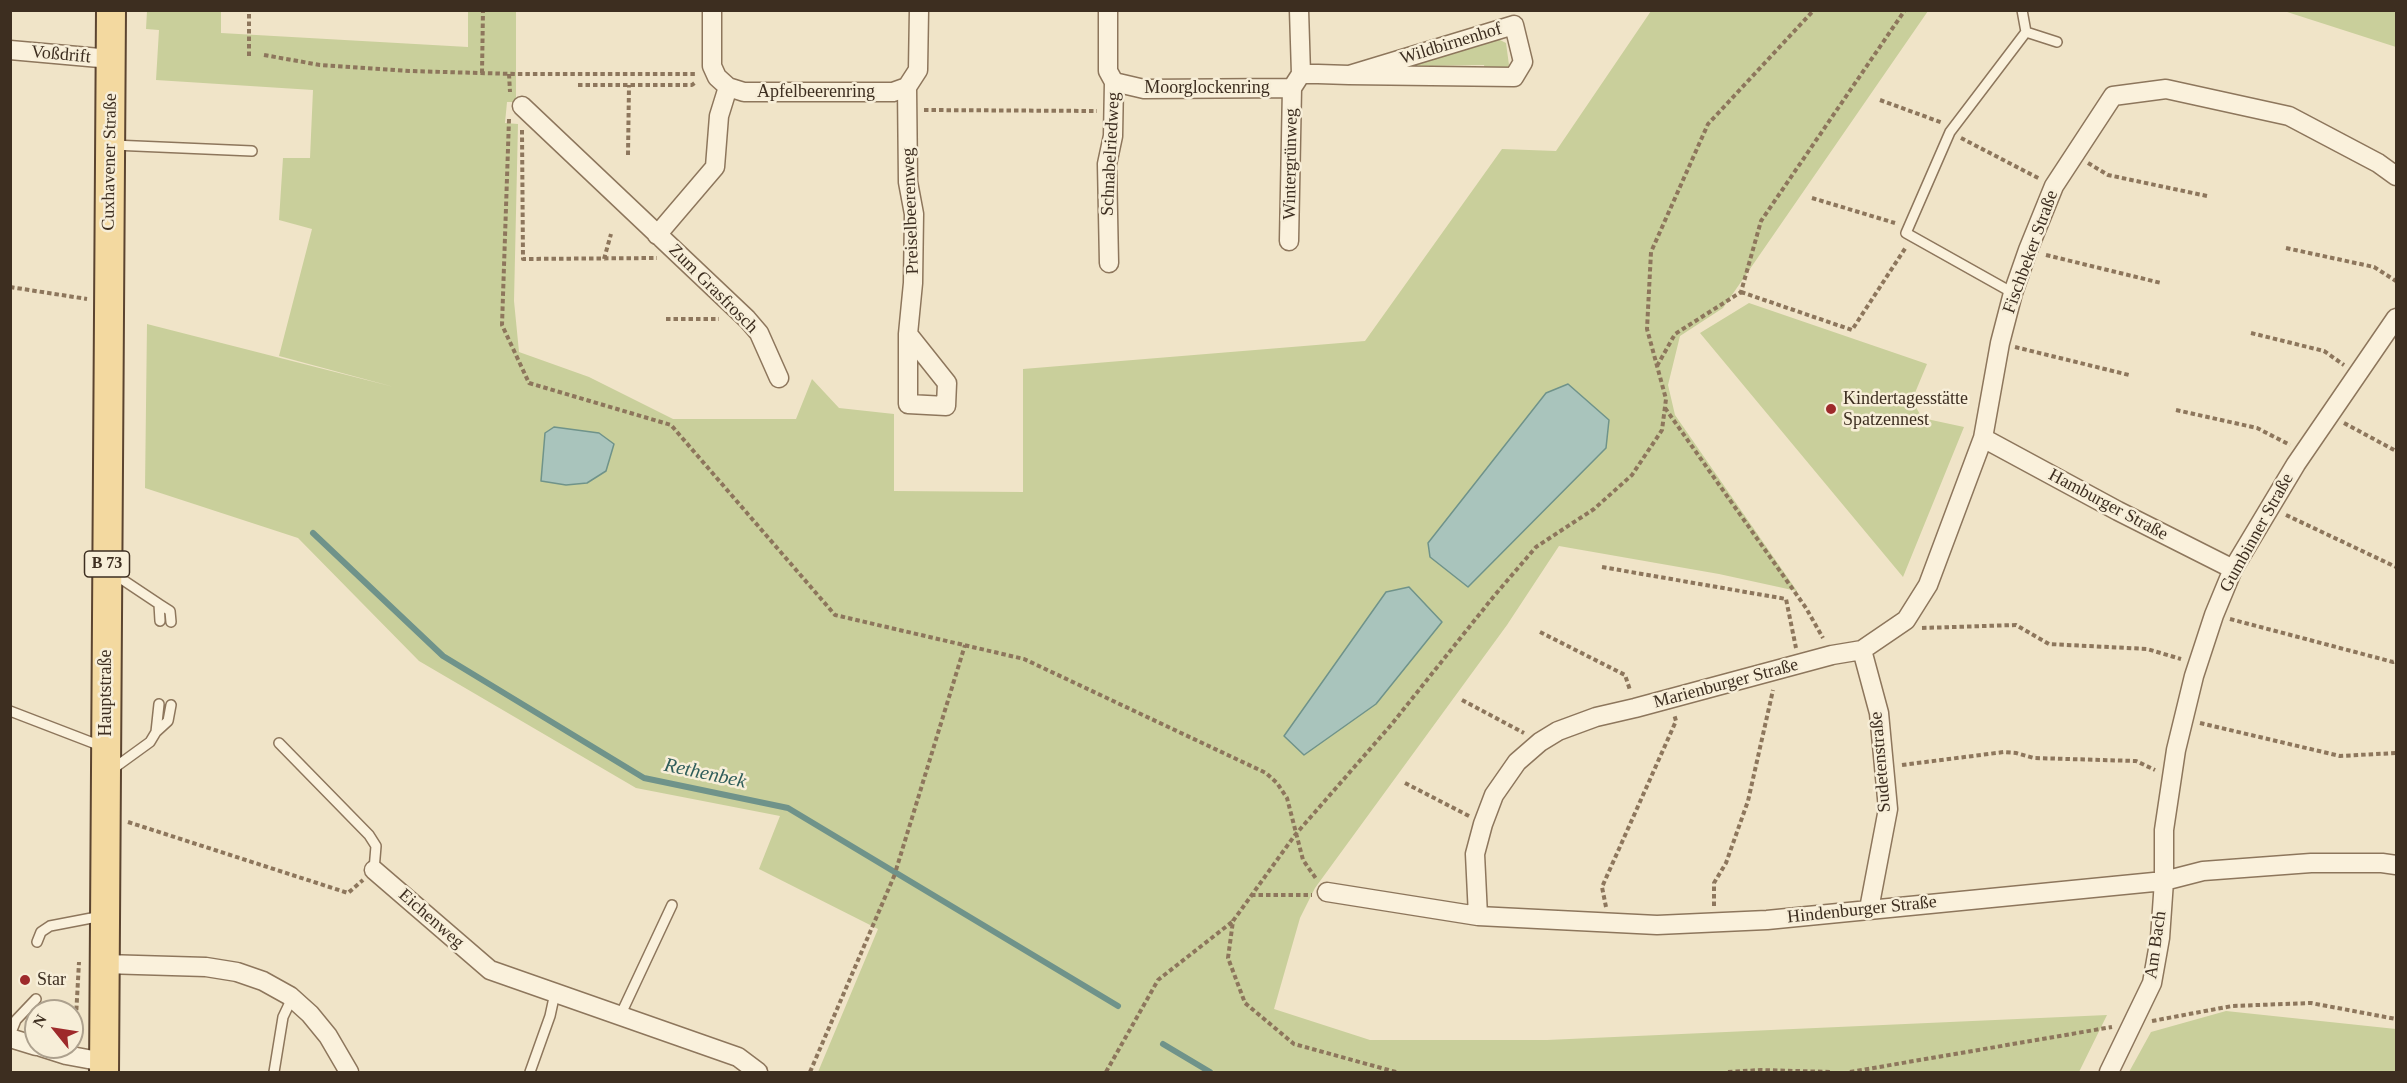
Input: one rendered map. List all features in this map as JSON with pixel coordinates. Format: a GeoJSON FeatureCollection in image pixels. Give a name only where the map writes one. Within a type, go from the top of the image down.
{"type":"FeatureCollection","features":[{"type":"Feature","properties":{"kind":"main road","name":"Cuxhavener Straße"},"geometry":{"type":"LineString","coordinates":[[109,309],[111,10]]}},
{"type":"Feature","properties":{"kind":"main road","name":"Hauptstraße"},"geometry":{"type":"LineString","coordinates":[[104,1067],[109,309]]}},
{"type":"Feature","properties":{"kind":"street"},"geometry":{"type":"LineString","coordinates":[[712,10],[714,70],[728,87]]}},
{"type":"Feature","properties":{"kind":"street"},"geometry":{"type":"LineString","coordinates":[[907,87],[918,65],[919,10]]}},
{"type":"Feature","properties":{"kind":"street"},"geometry":{"type":"LineString","coordinates":[[1108,10],[1108,70],[1114,82]]}},
{"type":"Feature","properties":{"kind":"street"},"geometry":{"type":"LineString","coordinates":[[1297,81],[1299,10]]}},
{"type":"Feature","properties":{"kind":"street","name":"Wildbirnenhof"},"geometry":{"type":"LineString","coordinates":[[1297,81],[1349,75],[1514,77],[1523,62],[1514,25],[1349,75]]}},
{"type":"Feature","properties":{"kind":"street","name":"Voßdrift"},"geometry":{"type":"LineString","coordinates":[[10,50],[111,59]]}},
{"type":"Feature","properties":{"kind":"street","name":"Moorglockenring"},"geometry":{"type":"LineString","coordinates":[[1114,82],[1144,89],[1297,81]]}},
{"type":"Feature","properties":{"kind":"street","name":"Wintergrünweg"},"geometry":{"type":"LineString","coordinates":[[1289,241],[1297,81]]}},
{"type":"Feature","properties":{"kind":"street","name":"Schnabelriedweg"},"geometry":{"type":"LineString","coordinates":[[1109,263],[1107,164],[1113,136],[1114,82]]}},
{"type":"Feature","properties":{"kind":"street","name":"Apfelbeerenring"},"geometry":{"type":"LineString","coordinates":[[728,87],[744,92],[893,92],[907,87]]}},
{"type":"Feature","properties":{"kind":"street","name":"Zum Grasfrosch"},"geometry":{"type":"LineString","coordinates":[[657,235],[715,167],[719,116],[728,87]]}},
{"type":"Feature","properties":{"kind":"street","name":"Preiselbeerenweg"},"geometry":{"type":"LineString","coordinates":[[907,87],[908,182],[914,225],[913,283],[908,334]]}},
{"type":"Feature","properties":{"kind":"street","name":"Fischbeker Straße"},"geometry":{"type":"LineString","coordinates":[[1983,438],[2000,343],[2013,292],[2028,250],[2054,186],[2113,96],[2166,89],[2289,116],[2378,163],[2397,176]]}},
{"type":"Feature","properties":{"kind":"street","name":"Zum Grasfrosch"},"geometry":{"type":"LineString","coordinates":[[516,108],[747,319],[759,333],[779,378]]}},
{"type":"Feature","properties":{"kind":"street","name":"Gumbinner Straße"},"geometry":{"type":"LineString","coordinates":[[2164,880],[2164,830],[2184,719],[2214,615],[2233,569],[2303,453],[2397,318]]}},
{"type":"Feature","properties":{"kind":"street","name":"Hamburger Straße"},"geometry":{"type":"LineString","coordinates":[[1983,438],[2118,511],[2233,569]]}},
{"type":"Feature","properties":{"kind":"street","name":"Marienburger Straße"},"geometry":{"type":"LineString","coordinates":[[1478,916],[1475,854],[1494,795],[1517,762],[1540,742],[1558,731],[1596,717],[1832,655],[1862,650],[1906,620],[1928,585],[1983,438]]}},
{"type":"Feature","properties":{"kind":"street","name":"Sudetenstraße"},"geometry":{"type":"LineString","coordinates":[[1862,650],[1879,713],[1888,809],[1869,909]]}},
{"type":"Feature","properties":{"kind":"street","name":"Hindenburger Straße"},"geometry":{"type":"LineString","coordinates":[[1327,892],[1478,916],[1657,925],[1767,920],[2164,880],[2203,871],[2290,865],[2382,863],[2397,865]]}},
{"type":"Feature","properties":{"kind":"street","name":"Eichenweg"},"geometry":{"type":"LineString","coordinates":[[374,870],[490,970],[738,1057],[758,1072]]}},
{"type":"Feature","properties":{"kind":"street","name":"Am Bach"},"geometry":{"type":"LineString","coordinates":[[2109,1072],[2152,983],[2160,938],[2164,880]]}},
{"type":"Feature","properties":{"kind":"street"},"geometry":{"type":"LineString","coordinates":[[104,964],[222,969],[262,981],[292,998],[328,1036],[349,1072]]}},
{"type":"Feature","properties":{"kind":"street"},"geometry":{"type":"LineString","coordinates":[[81,1059],[104,1067]]}},
{"type":"Feature","properties":{"kind":"lane"},"geometry":{"type":"LineString","coordinates":[[2013,292],[1909,234],[1950,132],[2026,32],[2022,10]]}},
{"type":"Feature","properties":{"kind":"lane"},"geometry":{"type":"LineString","coordinates":[[2026,32],[2058,42]]}},
{"type":"Feature","properties":{"kind":"lane"},"geometry":{"type":"LineString","coordinates":[[110,144],[252,151]]}},
{"type":"Feature","properties":{"kind":"lane"},"geometry":{"type":"LineString","coordinates":[[107,569],[170,611],[171,622]]}},
{"type":"Feature","properties":{"kind":"lane"},"geometry":{"type":"LineString","coordinates":[[159,603],[160,621]]}},
{"type":"Feature","properties":{"kind":"lane"},"geometry":{"type":"LineString","coordinates":[[156,732],[159,704]]}},
{"type":"Feature","properties":{"kind":"lane"},"geometry":{"type":"LineString","coordinates":[[10,711],[106,761],[150,742],[156,732],[168,721],[171,705]]}},
{"type":"Feature","properties":{"kind":"lane"},"geometry":{"type":"LineString","coordinates":[[279,743],[369,834],[376,846],[374,870]]}},
{"type":"Feature","properties":{"kind":"lane"},"geometry":{"type":"LineString","coordinates":[[620,1016],[672,905]]}},
{"type":"Feature","properties":{"kind":"lane"},"geometry":{"type":"LineString","coordinates":[[37,942],[41,932],[50,926],[105,915]]}},
{"type":"Feature","properties":{"kind":"lane"},"geometry":{"type":"LineString","coordinates":[[530,1072],[550,1016],[555,993]]}},
{"type":"Feature","properties":{"kind":"lane"},"geometry":{"type":"LineString","coordinates":[[274,1072],[283,1017],[292,998]]}},
{"type":"Feature","properties":{"kind":"lane"},"geometry":{"type":"LineString","coordinates":[[10,1037],[16,1020],[24,1012]]}},
{"type":"Feature","properties":{"kind":"path"},"geometry":{"type":"LineString","coordinates":[[249,10],[249,56]]}},
{"type":"Feature","properties":{"kind":"path"},"geometry":{"type":"LineString","coordinates":[[482,73],[483,10]]}},
{"type":"Feature","properties":{"kind":"path"},"geometry":{"type":"LineString","coordinates":[[1106,1072],[1158,980],[1233,921],[1295,835],[1391,725],[1536,547],[1594,509],[1632,475],[1662,430],[1666,399],[1647,329],[1651,252],[1708,124],[1814,10]]}},
{"type":"Feature","properties":{"kind":"path"},"geometry":{"type":"LineString","coordinates":[[1656,366],[1675,334],[1740,292],[1761,221],[1905,10]]}},
{"type":"Feature","properties":{"kind":"path"},"geometry":{"type":"LineString","coordinates":[[264,55],[320,65],[482,73],[690,75],[714,70]]}},
{"type":"Feature","properties":{"kind":"path"},"geometry":{"type":"LineString","coordinates":[[578,84],[692,85],[696,82]]}},
{"type":"Feature","properties":{"kind":"path"},"geometry":{"type":"LineString","coordinates":[[628,85],[628,155]]}},
{"type":"Feature","properties":{"kind":"path"},"geometry":{"type":"LineString","coordinates":[[1880,100],[1946,124],[1950,132],[2054,186]]}},
{"type":"Feature","properties":{"kind":"path"},"geometry":{"type":"LineString","coordinates":[[516,108],[523,259],[682,258]]}},
{"type":"Feature","properties":{"kind":"path"},"geometry":{"type":"LineString","coordinates":[[516,108],[502,325],[529,383],[671,425],[835,615],[1024,658],[1266,773],[1277,783],[1287,798],[1302,860],[1327,892],[1307,895],[1251,895]]}},
{"type":"Feature","properties":{"kind":"path"},"geometry":{"type":"LineString","coordinates":[[909,110],[1088,112],[1115,109]]}},
{"type":"Feature","properties":{"kind":"path"},"geometry":{"type":"LineString","coordinates":[[2074,155],[2108,175],[2207,196]]}},
{"type":"Feature","properties":{"kind":"path"},"geometry":{"type":"LineString","coordinates":[[1740,292],[1852,330],[1909,234],[1903,225],[1812,198]]}},
{"type":"Feature","properties":{"kind":"path"},"geometry":{"type":"LineString","coordinates":[[604,258],[611,234]]}},
{"type":"Feature","properties":{"kind":"path"},"geometry":{"type":"LineString","coordinates":[[2286,248],[2374,267],[2397,281]]}},
{"type":"Feature","properties":{"kind":"path"},"geometry":{"type":"LineString","coordinates":[[2028,250],[2161,283]]}},
{"type":"Feature","properties":{"kind":"path"},"geometry":{"type":"LineString","coordinates":[[10,287],[109,309]]}},
{"type":"Feature","properties":{"kind":"path"},"geometry":{"type":"LineString","coordinates":[[666,319],[747,319]]}},
{"type":"Feature","properties":{"kind":"path"},"geometry":{"type":"LineString","coordinates":[[2251,333],[2324,351],[2357,374]]}},
{"type":"Feature","properties":{"kind":"path"},"geometry":{"type":"LineString","coordinates":[[2000,343],[2129,375]]}},
{"type":"Feature","properties":{"kind":"path"},"geometry":{"type":"LineString","coordinates":[[1665,408],[1806,608],[1832,655]]}},
{"type":"Feature","properties":{"kind":"path"},"geometry":{"type":"LineString","coordinates":[[2176,410],[2257,428],[2303,453]]}},
{"type":"Feature","properties":{"kind":"path"},"geometry":{"type":"LineString","coordinates":[[2329,414],[2397,451]]}},
{"type":"Feature","properties":{"kind":"path"},"geometry":{"type":"LineString","coordinates":[[2270,507],[2397,567]]}},
{"type":"Feature","properties":{"kind":"path"},"geometry":{"type":"LineString","coordinates":[[1602,567],[1786,599],[1799,664]]}},
{"type":"Feature","properties":{"kind":"path"},"geometry":{"type":"LineString","coordinates":[[2214,615],[2393,662],[2397,661]]}},
{"type":"Feature","properties":{"kind":"path"},"geometry":{"type":"LineString","coordinates":[[1906,620],[1917,628],[2016,625],[2049,644],[2147,649],[2198,664]]}},
{"type":"Feature","properties":{"kind":"path"},"geometry":{"type":"LineString","coordinates":[[1540,632],[1625,675],[1635,708]]}},
{"type":"Feature","properties":{"kind":"path"},"geometry":{"type":"LineString","coordinates":[[810,1072],[896,872],[964,645]]}},
{"type":"Feature","properties":{"kind":"path"},"geometry":{"type":"LineString","coordinates":[[1714,922],[1714,883],[1726,863],[1748,801],[1773,695],[1773,671]]}},
{"type":"Feature","properties":{"kind":"path"},"geometry":{"type":"LineString","coordinates":[[1608,922],[1602,887],[1676,721],[1669,699]]}},
{"type":"Feature","properties":{"kind":"path"},"geometry":{"type":"LineString","coordinates":[[1462,700],[1540,742]]}},
{"type":"Feature","properties":{"kind":"path"},"geometry":{"type":"LineString","coordinates":[[2184,719],[2340,756],[2397,753]]}},
{"type":"Feature","properties":{"kind":"path"},"geometry":{"type":"LineString","coordinates":[[1884,767],[2004,752],[2034,758],[2136,761],[2172,777]]}},
{"type":"Feature","properties":{"kind":"path"},"geometry":{"type":"LineString","coordinates":[[1405,783],[1483,824]]}},
{"type":"Feature","properties":{"kind":"path"},"geometry":{"type":"LineString","coordinates":[[105,814],[348,893],[374,870]]}},
{"type":"Feature","properties":{"kind":"path"},"geometry":{"type":"LineString","coordinates":[[1233,921],[1227,958],[1245,1003],[1294,1044],[1396,1072]]}},
{"type":"Feature","properties":{"kind":"path"},"geometry":{"type":"LineString","coordinates":[[1850,1072],[2133,1023],[2167,1020],[2232,1006],[2311,1003],[2397,1019]]}},
{"type":"Feature","properties":{"kind":"path"},"geometry":{"type":"LineString","coordinates":[[1728,1072],[1761,1070],[1832,1072]]}},
{"type":"Feature","properties":{"kind":"green space"},"geometry":{"type":"Polygon","coordinates":[[[147,11],[221,11],[221,33],[468,47],[468,11],[516,11],[516,102],[507,102],[505,123],[518,124],[514,301],[519,352],[589,377],[673,419],[796,419],[812,379],[839,408],[894,414],[894,491],[1023,492],[1023,369],[1365,341],[1502,149],[1556,151],[1651,11],[1928,11],[1723,308],[1680,336],[1668,385],[1675,415],[1797,591],[1719,574],[1559,546],[1507,625],[1315,888],[1300,918],[1274,1009],[1370,1040],[1547,1040],[2107,1015],[2079,1072],[818,1072],[878,929],[759,869],[780,816],[636,788],[419,661],[298,538],[145,488],[147,324],[394,387],[279,356],[312,229],[279,220],[283,158],[310,158],[313,90],[156,80],[159,30],[146,29],[147,11]]]}},
{"type":"Feature","properties":{"kind":"green space"},"geometry":{"type":"Polygon","coordinates":[[[2284,11],[2396,11],[2396,47],[2284,11]]]}},
{"type":"Feature","properties":{"kind":"green space"},"geometry":{"type":"Polygon","coordinates":[[[1496,38],[1506,43],[1509,65],[1506,70],[1485,71],[1484,65],[1420,66],[1419,72],[1406,72],[1404,63],[1496,38]]]}},
{"type":"Feature","properties":{"kind":"green space"},"geometry":{"type":"Polygon","coordinates":[[[1749,303],[1927,364],[1912,400],[1922,418],[1964,427],[1903,577],[1700,333],[1749,303]]]}},
{"type":"Feature","properties":{"kind":"green space"},"geometry":{"type":"Polygon","coordinates":[[[2226,1011],[2396,1029],[2396,1072],[2129,1072],[2151,1032],[2226,1011]]]}},
{"type":"Feature","properties":{"kind":"water"},"geometry":{"type":"Polygon","coordinates":[[[1568,384],[1609,420],[1606,448],[1468,587],[1430,557],[1428,543],[1546,393],[1568,384]]]}},
{"type":"Feature","properties":{"kind":"water"},"geometry":{"type":"Polygon","coordinates":[[[554,427],[599,433],[614,444],[606,471],[587,483],[566,485],[541,481],[545,433],[554,427]]]}},
{"type":"Feature","properties":{"kind":"water"},"geometry":{"type":"Polygon","coordinates":[[[1409,587],[1442,622],[1376,704],[1304,755],[1284,736],[1386,592],[1409,587]]]}},
{"type":"Feature","properties":{"kind":"waterway","name":"Rethenbek"},"geometry":{"type":"LineString","coordinates":[[313,533],[443,656],[644,778],[788,808],[1118,1006]]}},
{"type":"Feature","properties":{"kind":"waterway","name":"Rethenbek"},"geometry":{"type":"LineString","coordinates":[[1163,1044],[1210,1072]]}},
{"type":"Feature","properties":{"kind":"place","name":"Kindertagesstätte Spatzennest"},"geometry":{"type":"Point","coordinates":[1831,409]}},
{"type":"Feature","properties":{"kind":"place","name":"Star"},"geometry":{"type":"Point","coordinates":[25,980]}}]}
